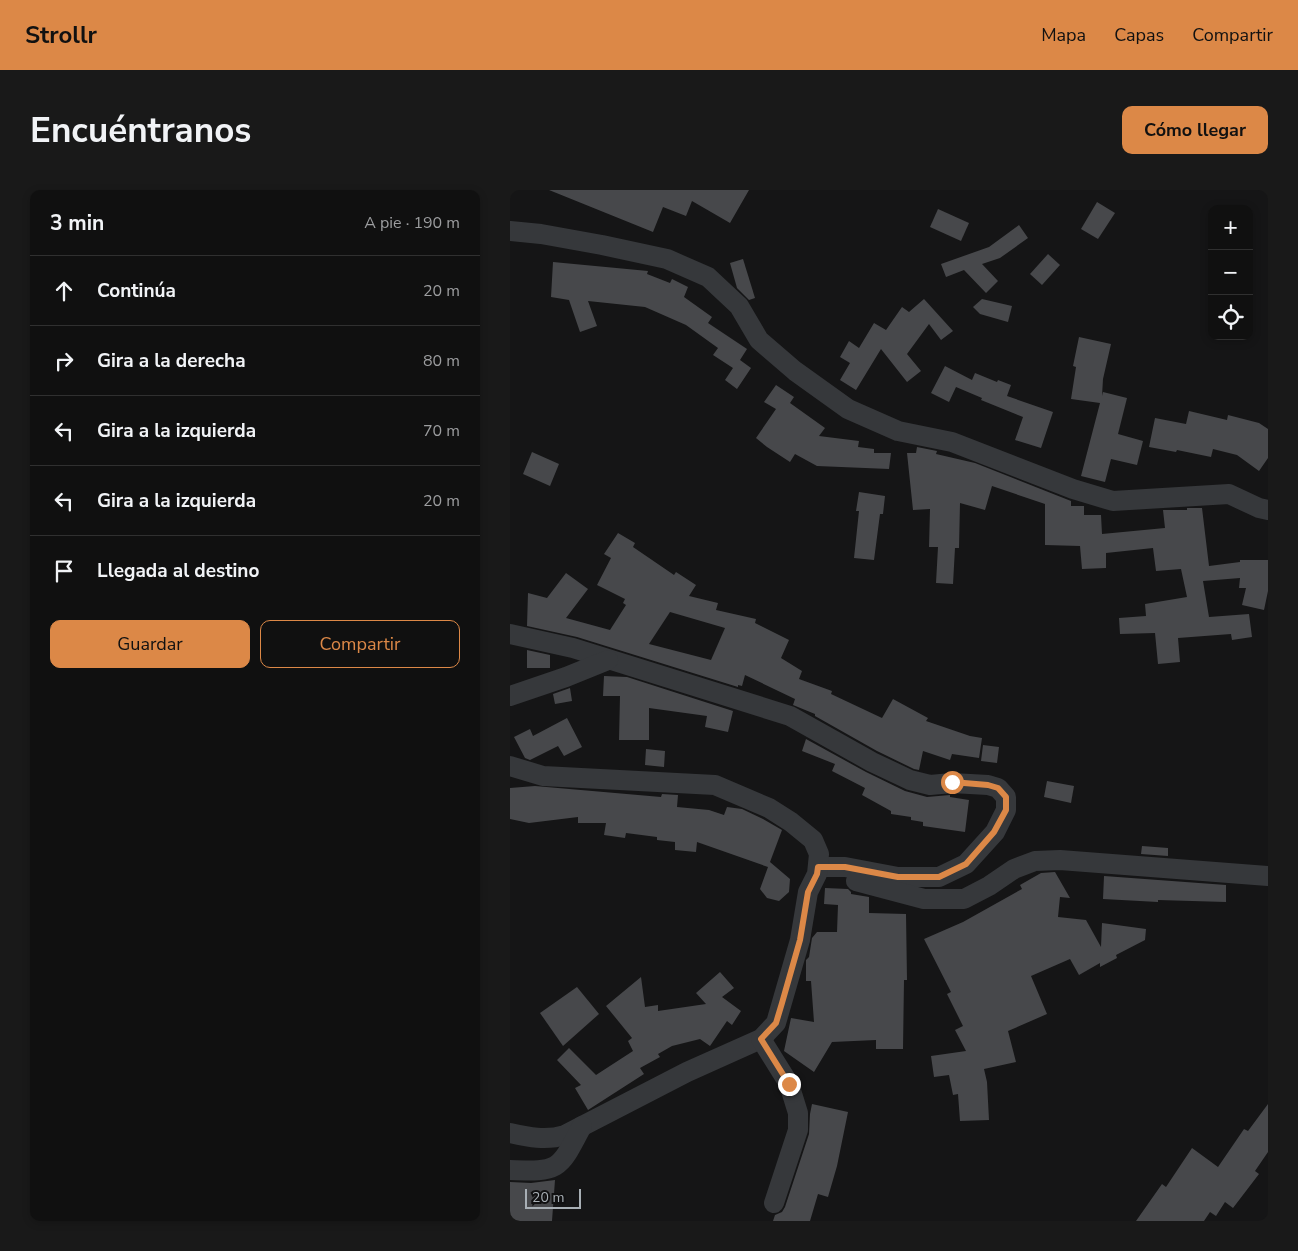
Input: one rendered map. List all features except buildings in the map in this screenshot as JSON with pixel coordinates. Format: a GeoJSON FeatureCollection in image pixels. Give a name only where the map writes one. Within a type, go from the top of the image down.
{"type":"FeatureCollection","features":[{"type":"Feature","properties":{"kind":"street"},"geometry":{"type":"LineString","coordinates":[[510,231],[541,234],[667,259],[708,277],[739,306],[759,340],[795,371],[848,409],[898,431],[952,442],[1073,489],[1113,501],[1229,494],[1268,510]]}},
{"type":"Feature","properties":{"kind":"street"},"geometry":{"type":"LineString","coordinates":[[510,634],[564,646],[790,716],[872,762],[910,780],[930,785],[952,782],[988,785],[998,788],[1006,797],[1006,810],[994,832],[966,864],[939,877],[898,877],[845,867],[818,871]]}},
{"type":"Feature","properties":{"kind":"street"},"geometry":{"type":"LineString","coordinates":[[510,696],[608,660]]}},
{"type":"Feature","properties":{"kind":"street"},"geometry":{"type":"LineString","coordinates":[[510,766],[542,776],[715,785],[769,808],[791,822],[813,840],[819,854],[818,871],[808,892],[800,940],[776,1023],[761,1039],[687,1072],[555,1138],[534,1138],[510,1133]]}},
{"type":"Feature","properties":{"kind":"street"},"geometry":{"type":"LineString","coordinates":[[818,871],[924,899],[964,899],[989,886],[1014,869],[1035,861],[1060,860],[1268,876]]}},
{"type":"Feature","properties":{"kind":"street"},"geometry":{"type":"LineString","coordinates":[[761,1039],[789,1084],[798,1113],[798,1130],[774,1203]]}},
{"type":"Feature","properties":{"kind":"street"},"geometry":{"type":"LineString","coordinates":[[510,1170],[545,1170],[560,1164],[582,1126]]}},
{"type":"Feature","properties":{"kind":"route"},"geometry":{"type":"LineString","coordinates":[[789,1084],[761,1039],[776,1023],[800,940],[808,892],[817,874],[818,867],[845,867],[898,877],[939,877],[966,864],[994,832],[1006,810],[1006,797],[998,788],[988,785],[952,782]]}}]}
